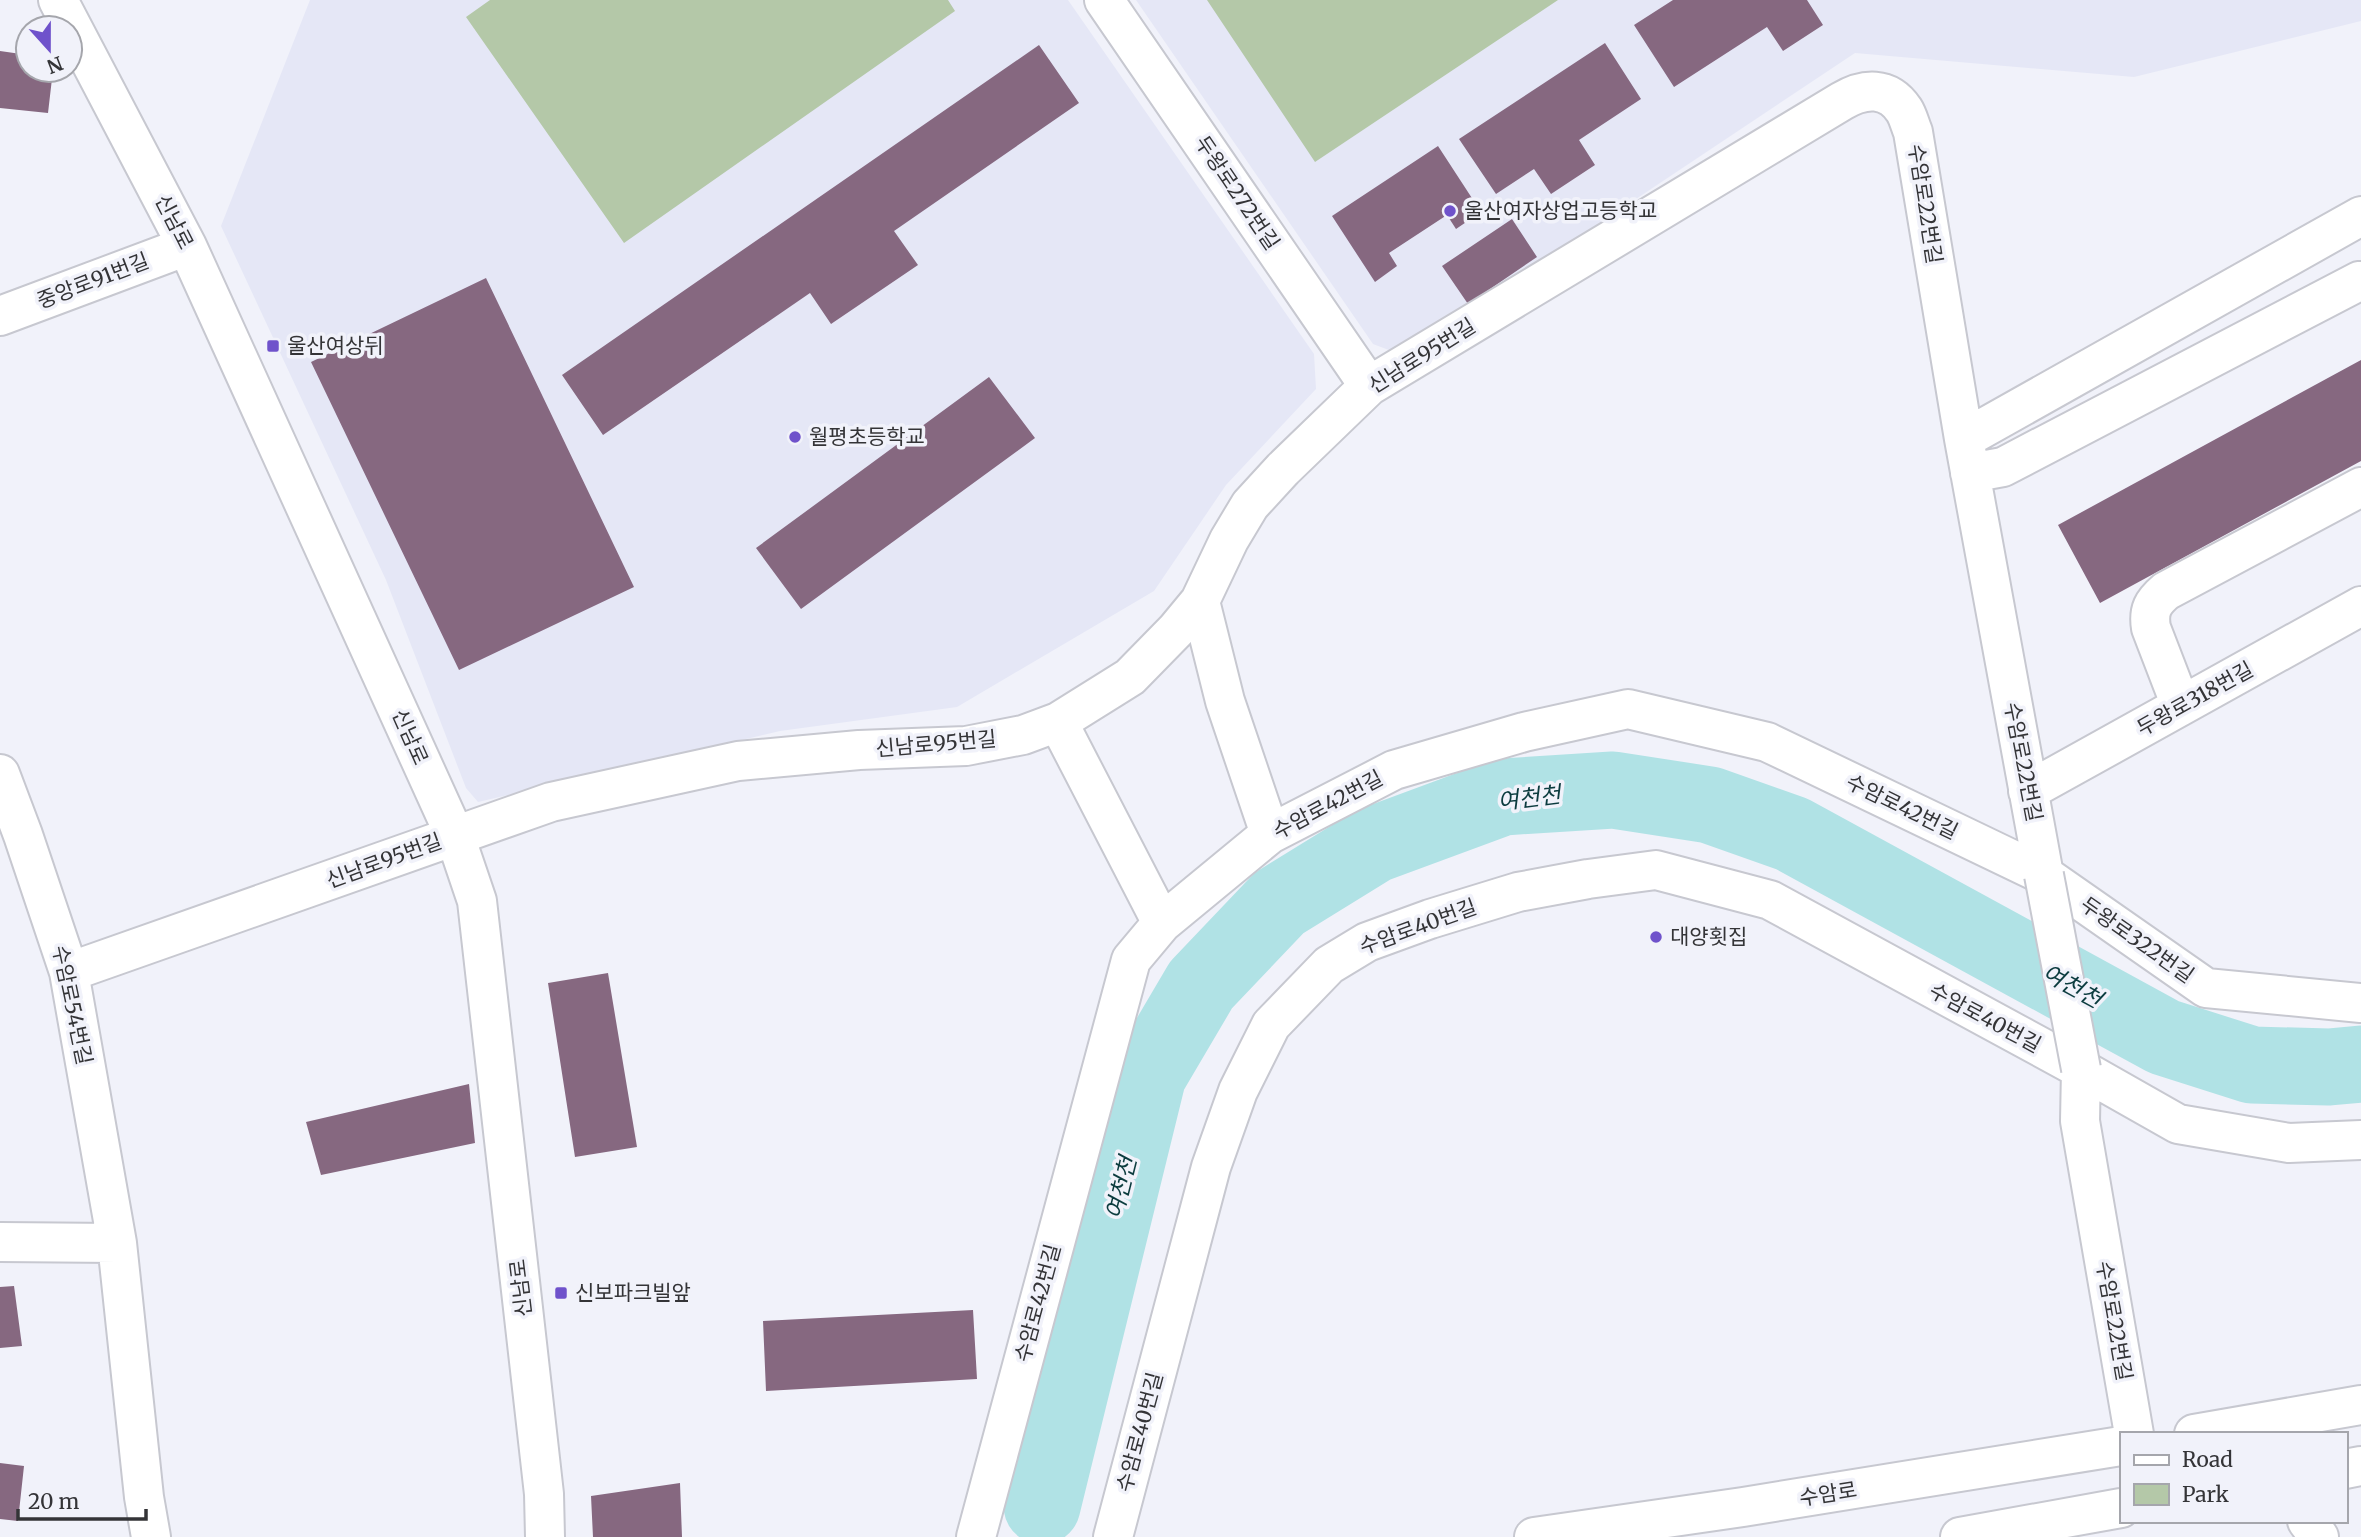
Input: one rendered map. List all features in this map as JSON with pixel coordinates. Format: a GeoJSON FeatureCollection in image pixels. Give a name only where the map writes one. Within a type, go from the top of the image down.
{"type":"FeatureCollection","features":[{"type":"Feature","properties":{"kind":"street","name":"신남로"},"geometry":{"type":"LineString","coordinates":[[58,0],[187,246],[455,836],[477,901],[544,1494],[545,1537]]}},
{"type":"Feature","properties":{"kind":"street","name":"두왕로272번길"},"geometry":{"type":"LineString","coordinates":[[1104,0],[1369,386]]}},
{"type":"Feature","properties":{"kind":"street","name":"신남로95번길"},"geometry":{"type":"LineString","coordinates":[[69,972],[551,802],[738,761],[859,750],[966,746],[1023,735],[1058,722],[1130,677],[1176,630],[1200,601],[1228,540],[1250,505],[1283,469],[1369,386],[1857,92],[1871,90],[1891,97]]}},
{"type":"Feature","properties":{"kind":"street","name":"수암로22번길"},"geometry":{"type":"LineString","coordinates":[[1891,97],[1904,110],[1913,132],[1967,456],[2081,1069],[2080,1121],[2134,1432]]}},
{"type":"Feature","properties":{"kind":"street"},"geometry":{"type":"LineString","coordinates":[[1967,456],[2361,216]]}},
{"type":"Feature","properties":{"kind":"street","name":"중앙로91번길"},"geometry":{"type":"LineString","coordinates":[[0,316],[187,246]]}},
{"type":"Feature","properties":{"kind":"street"},"geometry":{"type":"LineString","coordinates":[[1967,456],[2003,467],[2359,281]]}},
{"type":"Feature","properties":{"kind":"street"},"geometry":{"type":"LineString","coordinates":[[2181,706],[2151,628],[2149,615],[2154,601],[2166,591],[2361,487]]}},
{"type":"Feature","properties":{"kind":"street"},"geometry":{"type":"LineString","coordinates":[[1200,601],[1225,701],[1270,834]]}},
{"type":"Feature","properties":{"kind":"street","name":"두왕로318번길"},"geometry":{"type":"LineString","coordinates":[[2028,791],[2361,606]]}},
{"type":"Feature","properties":{"kind":"street","name":"수암로42번길"},"geometry":{"type":"LineString","coordinates":[[976,1537],[1131,960],[1162,923],[1270,834],[1394,769],[1524,732],[1628,709],[1768,742],[2044,875]]}},
{"type":"Feature","properties":{"kind":"street"},"geometry":{"type":"LineString","coordinates":[[1058,722],[1162,923]]}},
{"type":"Feature","properties":{"kind":"street","name":"수암로54번길"},"geometry":{"type":"LineString","coordinates":[[0,774],[69,972],[117,1243],[144,1497],[151,1537]]}},
{"type":"Feature","properties":{"kind":"street","name":"수암로40번길"},"geometry":{"type":"LineString","coordinates":[[1113,1537],[1210,1167],[1238,1091],[1271,1025],[1329,965],[1367,942],[1430,919],[1518,892],[1588,878],[1656,870],[1770,900],[2178,1124],[2290,1143],[2361,1140]]}},
{"type":"Feature","properties":{"kind":"street","name":"두왕로322번길"},"geometry":{"type":"LineString","coordinates":[[2044,875],[2206,988],[2361,1003]]}},
{"type":"Feature","properties":{"kind":"street"},"geometry":{"type":"LineString","coordinates":[[0,1242],[117,1243]]}},
{"type":"Feature","properties":{"kind":"street"},"geometry":{"type":"LineString","coordinates":[[2206,1432],[2361,1405]]}},
{"type":"Feature","properties":{"kind":"street","name":"수암로"},"geometry":{"type":"LineString","coordinates":[[1534,1537],[1743,1507],[2120,1446]]}},
{"type":"Feature","properties":{"kind":"street"},"geometry":{"type":"LineString","coordinates":[[1960,1537],[2120,1508]]}},
{"type":"Feature","properties":{"kind":"shaded area","name":"월평초등학교"},"geometry":{"type":"Polygon","coordinates":[[[310,0],[1068,0],[1314,354],[1316,389],[1226,485],[1154,591],[957,707],[780,731],[478,802],[466,788],[386,580],[221,226],[310,0]]]}},
{"type":"Feature","properties":{"kind":"shaded area","name":"울산여자상업고등학교"},"geometry":{"type":"Polygon","coordinates":[[[1136,0],[2361,0],[2361,21],[2134,77],[1855,53],[1402,355],[1373,344],[1136,0]]]}},
{"type":"Feature","properties":{"kind":"green space"},"geometry":{"type":"Polygon","coordinates":[[[490,0],[948,0],[955,11],[624,243],[466,17],[490,0]]]}},
{"type":"Feature","properties":{"kind":"green space"},"geometry":{"type":"Polygon","coordinates":[[[1207,0],[1558,0],[1315,162],[1207,0]]]}},
{"type":"Feature","properties":{"kind":"building"},"geometry":{"type":"Polygon","coordinates":[[[1673,0],[1807,0],[1823,25],[1783,51],[1767,27],[1674,87],[1634,25],[1673,0]]]}},
{"type":"Feature","properties":{"kind":"building"},"geometry":{"type":"Polygon","coordinates":[[[1605,43],[1641,99],[1579,140],[1595,165],[1551,194],[1534,169],[1496,194],[1459,139],[1605,43]]]}},
{"type":"Feature","properties":{"kind":"building"},"geometry":{"type":"Polygon","coordinates":[[[1039,45],[1079,103],[894,231],[918,265],[831,324],[810,293],[603,435],[562,375],[1039,45]]]}},
{"type":"Feature","properties":{"kind":"building"},"geometry":{"type":"Polygon","coordinates":[[[0,51],[14,53],[14,84],[51,84],[48,113],[0,108],[0,51]]]}},
{"type":"Feature","properties":{"kind":"building"},"geometry":{"type":"Polygon","coordinates":[[[1438,146],[1481,212],[1456,229],[1447,215],[1389,253],[1397,266],[1375,282],[1332,216],[1438,146]]]}},
{"type":"Feature","properties":{"kind":"building"},"geometry":{"type":"Polygon","coordinates":[[[1512,219],[1537,257],[1468,304],[1442,266],[1512,219]]]}},
{"type":"Feature","properties":{"kind":"building"},"geometry":{"type":"Polygon","coordinates":[[[486,278],[634,587],[459,670],[311,362],[486,278]]]}},
{"type":"Feature","properties":{"kind":"building"},"geometry":{"type":"Polygon","coordinates":[[[2361,360],[2361,461],[2100,603],[2058,525],[2361,360]]]}},
{"type":"Feature","properties":{"kind":"building"},"geometry":{"type":"Polygon","coordinates":[[[989,377],[1035,438],[801,609],[756,548],[989,377]]]}},
{"type":"Feature","properties":{"kind":"building"},"geometry":{"type":"Polygon","coordinates":[[[608,973],[637,1147],[575,1157],[548,983],[608,973]]]}},
{"type":"Feature","properties":{"kind":"building"},"geometry":{"type":"Polygon","coordinates":[[[469,1084],[475,1143],[321,1175],[306,1122],[469,1084]]]}},
{"type":"Feature","properties":{"kind":"building"},"geometry":{"type":"Polygon","coordinates":[[[14,1286],[22,1346],[0,1348],[0,1287],[14,1286]]]}},
{"type":"Feature","properties":{"kind":"building"},"geometry":{"type":"Polygon","coordinates":[[[973,1310],[977,1379],[766,1391],[763,1321],[973,1310]]]}},
{"type":"Feature","properties":{"kind":"building"},"geometry":{"type":"Polygon","coordinates":[[[0,1463],[24,1466],[18,1521],[0,1519],[0,1463]]]}},
{"type":"Feature","properties":{"kind":"building"},"geometry":{"type":"Polygon","coordinates":[[[680,1483],[682,1537],[593,1537],[591,1496],[680,1483]]]}},
{"type":"Feature","properties":{"kind":"waterway","name":"여천천"},"geometry":{"type":"LineString","coordinates":[[1042,1506],[1148,1075],[1201,985],[1279,903],[1373,845],[1503,797],[1613,790],[1710,805],[1792,834],[2164,1037],[2252,1065],[2329,1067],[2361,1064]]}},
{"type":"Feature","properties":{"kind":"place","name":"울산여자상업고등학교"},"geometry":{"type":"Point","coordinates":[1450,211]}},
{"type":"Feature","properties":{"kind":"place","name":"울산여상뒤"},"geometry":{"type":"Point","coordinates":[273,346]}},
{"type":"Feature","properties":{"kind":"place","name":"월평초등학교"},"geometry":{"type":"Point","coordinates":[795,437]}},
{"type":"Feature","properties":{"kind":"place","name":"대양횟집"},"geometry":{"type":"Point","coordinates":[1656,937]}},
{"type":"Feature","properties":{"kind":"place","name":"신보파크빌앞"},"geometry":{"type":"Point","coordinates":[561,1293]}}]}
